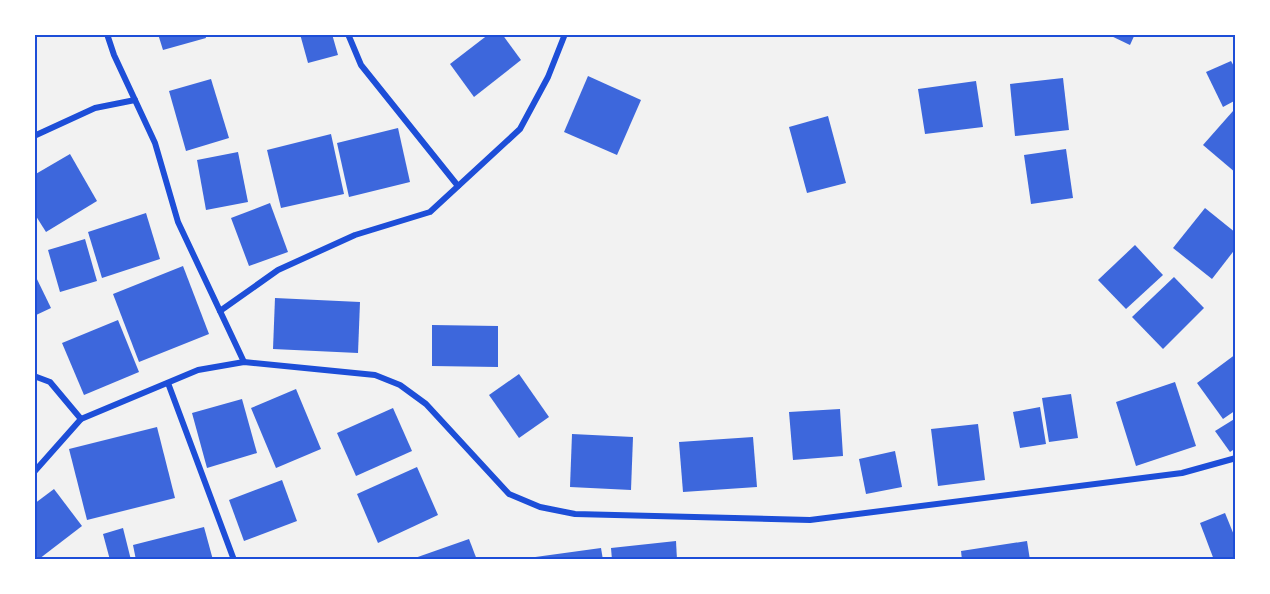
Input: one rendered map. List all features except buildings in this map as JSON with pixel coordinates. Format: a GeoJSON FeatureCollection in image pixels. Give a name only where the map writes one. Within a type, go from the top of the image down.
{"type":"FeatureCollection","features":[{"type":"Feature","properties":{"kind":"street"},"geometry":{"type":"LineString","coordinates":[[107,34],[114,55],[155,143],[178,222],[244,362]]}},
{"type":"Feature","properties":{"kind":"street"},"geometry":{"type":"LineString","coordinates":[[348,34],[361,65],[458,186]]}},
{"type":"Feature","properties":{"kind":"street"},"geometry":{"type":"LineString","coordinates":[[220,311],[278,270],[355,235],[430,212],[520,129],[548,77],[565,34]]}},
{"type":"Feature","properties":{"kind":"street"},"geometry":{"type":"LineString","coordinates":[[34,136],[95,108],[135,100]]}},
{"type":"Feature","properties":{"kind":"street"},"geometry":{"type":"LineString","coordinates":[[34,472],[81,419],[198,370],[244,362],[375,375],[400,385],[426,404],[509,494],[540,507],[575,514],[810,520],[1182,473],[1236,458]]}},
{"type":"Feature","properties":{"kind":"street"},"geometry":{"type":"LineString","coordinates":[[34,376],[50,382],[81,419]]}},
{"type":"Feature","properties":{"kind":"street"},"geometry":{"type":"LineString","coordinates":[[168,383],[234,560]]}}]}
